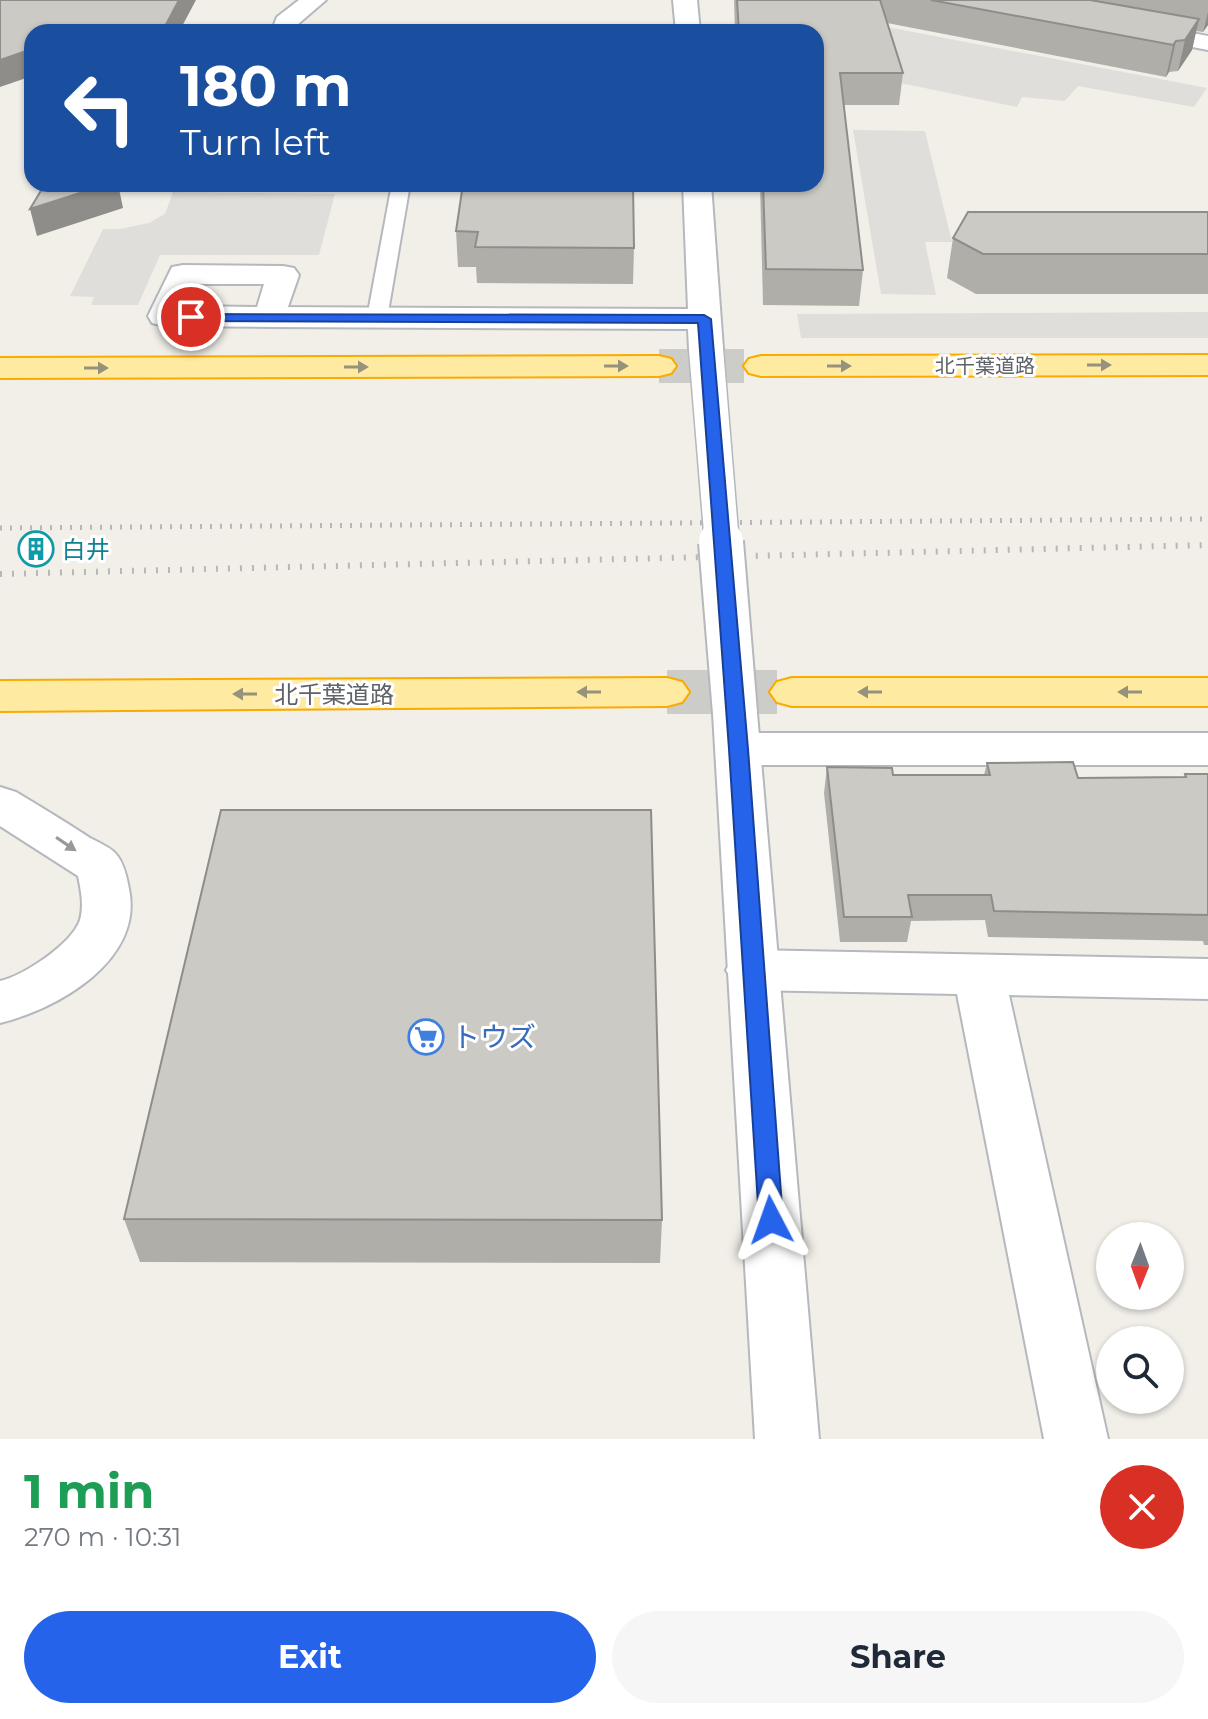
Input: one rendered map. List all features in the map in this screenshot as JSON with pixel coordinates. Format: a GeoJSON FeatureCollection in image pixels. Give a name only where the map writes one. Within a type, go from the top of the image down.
{"type":"FeatureCollection","features":[{"type":"Feature","properties":{"kind":"highway","name":"北千葉道路"},"geometry":{"type":"LineString","coordinates":[[761,366],[1208,365]]}},
{"type":"Feature","properties":{"kind":"highway"},"geometry":{"type":"LineString","coordinates":[[0,368],[659,366]]}},
{"type":"Feature","properties":{"kind":"highway","name":"北千葉道路"},"geometry":{"type":"LineString","coordinates":[[0,696],[667,692]]}},
{"type":"Feature","properties":{"kind":"highway"},"geometry":{"type":"LineString","coordinates":[[792,692],[1208,692]]}},
{"type":"Feature","properties":{"kind":"street"},"geometry":{"type":"LineString","coordinates":[[285,24],[314,0]]}},
{"type":"Feature","properties":{"kind":"street"},"geometry":{"type":"LineString","coordinates":[[685,0],[687,24]]}},
{"type":"Feature","properties":{"kind":"street"},"geometry":{"type":"LineString","coordinates":[[1114,26],[1208,43]]}},
{"type":"Feature","properties":{"kind":"street"},"geometry":{"type":"LineString","coordinates":[[697,192],[705,334],[737,731],[787,1439]]}},
{"type":"Feature","properties":{"kind":"street"},"geometry":{"type":"LineString","coordinates":[[270,317],[377,318],[705,334]]}},
{"type":"Feature","properties":{"kind":"street"},"geometry":{"type":"LineString","coordinates":[[737,731],[1208,749]]}},
{"type":"Feature","properties":{"kind":"street"},"geometry":{"type":"LineString","coordinates":[[0,804],[99,866],[108,893],[102,928],[65,973],[11,1000],[0,1002]]}},
{"type":"Feature","properties":{"kind":"street"},"geometry":{"type":"LineString","coordinates":[[752,970],[1208,979]]}},
{"type":"Feature","properties":{"kind":"street"},"geometry":{"type":"LineString","coordinates":[[979,974],[1076,1439]]}},
{"type":"Feature","properties":{"kind":"lane"},"geometry":{"type":"LineString","coordinates":[[377,318],[400,192]]}},
{"type":"Feature","properties":{"kind":"shaded area"},"geometry":{"type":"Polygon","coordinates":[[[814,13],[1207,88],[1194,107],[1078,86],[1065,101],[1022,97],[1017,107],[871,77],[824,39],[824,24],[815,24],[814,13]]]}},
{"type":"Feature","properties":{"kind":"shaded area"},"geometry":{"type":"Polygon","coordinates":[[[853,130],[925,131],[952,242],[925,242],[936,295],[881,294],[853,130]]]}},
{"type":"Feature","properties":{"kind":"shaded area"},"geometry":{"type":"Polygon","coordinates":[[[173,192],[335,194],[319,255],[160,255],[138,305],[91,305],[94,297],[70,296],[103,229],[149,223],[165,214],[173,192]]]}},
{"type":"Feature","properties":{"kind":"shaded area"},"geometry":{"type":"Polygon","coordinates":[[[1208,312],[1208,338],[801,338],[797,314],[1208,312]]]}},
{"type":"Feature","properties":{"kind":"building"},"geometry":{"type":"Polygon","coordinates":[[[0,0],[179,0],[166,24],[24,24],[24,52],[0,60],[0,0]]]}},
{"type":"Feature","properties":{"kind":"building"},"geometry":{"type":"Polygon","coordinates":[[[737,0],[880,0],[903,73],[840,73],[863,270],[766,269],[763,192],[824,192],[824,24],[738,24],[737,0]]]}},
{"type":"Feature","properties":{"kind":"building"},"geometry":{"type":"Polygon","coordinates":[[[931,0],[1090,0],[1199,19],[1185,40],[1176,41],[1173,45],[931,0]]]}},
{"type":"Feature","properties":{"kind":"building"},"geometry":{"type":"Polygon","coordinates":[[[40,192],[83,192],[30,209],[40,192]]]}},
{"type":"Feature","properties":{"kind":"building"},"geometry":{"type":"Polygon","coordinates":[[[462,192],[633,192],[634,248],[475,247],[478,232],[456,231],[462,192]]]}},
{"type":"Feature","properties":{"kind":"building"},"geometry":{"type":"Polygon","coordinates":[[[968,212],[1208,212],[1208,254],[983,254],[953,238],[968,212]]]}},
{"type":"Feature","properties":{"kind":"building"},"geometry":{"type":"Polygon","coordinates":[[[1073,762],[1078,778],[1208,774],[1208,915],[994,911],[991,895],[908,895],[912,917],[844,917],[827,767],[892,768],[893,775],[990,775],[987,763],[1073,762]]]}},
{"type":"Feature","properties":{"kind":"building"},"geometry":{"type":"Polygon","coordinates":[[[221,810],[651,810],[662,1220],[124,1219],[221,810]]]}},
{"type":"Feature","properties":{"kind":"tunnel"},"geometry":{"type":"LineString","coordinates":[[659,366],[761,366]]}},
{"type":"Feature","properties":{"kind":"tunnel"},"geometry":{"type":"LineString","coordinates":[[667,692],[792,692]]}},
{"type":"Feature","properties":{"kind":"railway"},"geometry":{"type":"LineString","coordinates":[[0,528],[1208,519]]}},
{"type":"Feature","properties":{"kind":"railway"},"geometry":{"type":"LineString","coordinates":[[0,574],[1208,545]]}},
{"type":"Feature","properties":{"kind":"place","name":"白井"},"geometry":{"type":"Point","coordinates":[36,549]}},
{"type":"Feature","properties":{"kind":"place","name":"トウズ"},"geometry":{"type":"Point","coordinates":[426,1037]}},
{"type":"Feature","properties":{"kind":"route"},"geometry":{"type":"LineString","coordinates":[[191,317],[704,319],[739,749],[771,1220]]}}]}
